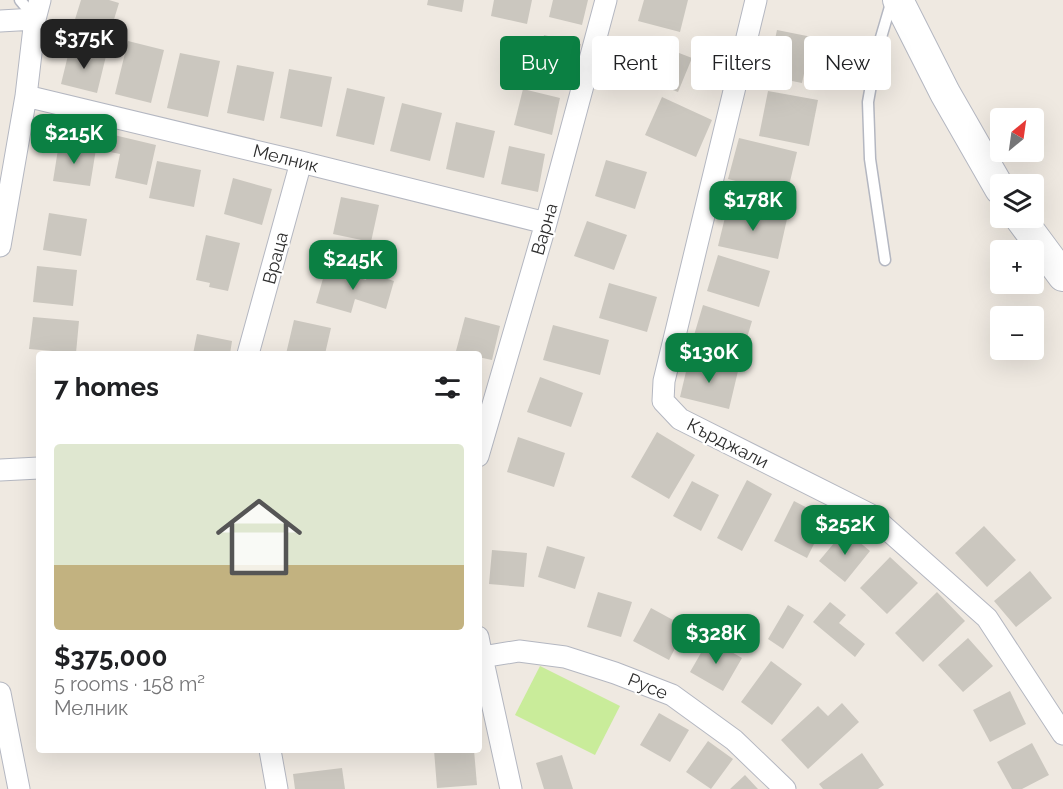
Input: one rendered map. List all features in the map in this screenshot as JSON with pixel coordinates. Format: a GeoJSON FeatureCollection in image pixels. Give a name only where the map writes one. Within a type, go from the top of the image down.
{"type":"FeatureCollection","features":[{"type":"Feature","properties":{"kind":"main road"},"geometry":{"type":"LineString","coordinates":[[898,0],[945,93],[991,174]]}},
{"type":"Feature","properties":{"kind":"main road"},"geometry":{"type":"LineString","coordinates":[[1027,228],[1063,276]]}},
{"type":"Feature","properties":{"kind":"street","name":"Варна"},"geometry":{"type":"LineString","coordinates":[[482,442],[546,223],[606,0]]}},
{"type":"Feature","properties":{"kind":"street","name":"Кърджали"},"geometry":{"type":"LineString","coordinates":[[756,0],[664,381],[663,401],[680,419],[871,515],[987,618],[1063,734]]}},
{"type":"Feature","properties":{"kind":"street"},"geometry":{"type":"LineString","coordinates":[[0,21],[38,9],[26,96],[0,246]]}},
{"type":"Feature","properties":{"kind":"street","name":"Мелник"},"geometry":{"type":"LineString","coordinates":[[26,96],[546,223]]}},
{"type":"Feature","properties":{"kind":"street","name":"Враца"},"geometry":{"type":"LineString","coordinates":[[249,351],[301,162]]}},
{"type":"Feature","properties":{"kind":"street"},"geometry":{"type":"LineString","coordinates":[[0,470],[36,468]]}},
{"type":"Feature","properties":{"kind":"street","name":"Русе"},"geometry":{"type":"LineString","coordinates":[[482,647],[565,657],[672,695],[734,740],[785,789]]}},
{"type":"Feature","properties":{"kind":"street"},"geometry":{"type":"LineString","coordinates":[[482,656],[511,789]]}},
{"type":"Feature","properties":{"kind":"street"},"geometry":{"type":"LineString","coordinates":[[0,693],[19,789]]}},
{"type":"Feature","properties":{"kind":"street"},"geometry":{"type":"LineString","coordinates":[[271,753],[277,789]]}},
{"type":"Feature","properties":{"kind":"lane"},"geometry":{"type":"LineString","coordinates":[[20,0],[38,9]]}},
{"type":"Feature","properties":{"kind":"lane"},"geometry":{"type":"LineString","coordinates":[[885,260],[870,159],[868,102],[877,51],[892,0]]}},
{"type":"Feature","properties":{"kind":"green space"},"geometry":{"type":"Polygon","coordinates":[[[540,666],[620,706],[595,755],[515,715],[540,666]]]}},
{"type":"Feature","properties":{"kind":"building"},"geometry":{"type":"Polygon","coordinates":[[[81,0],[109,0],[119,3],[108,39],[72,29],[81,0]]]}},
{"type":"Feature","properties":{"kind":"building"},"geometry":{"type":"Polygon","coordinates":[[[428,0],[464,0],[462,12],[427,5],[428,0]]]}},
{"type":"Feature","properties":{"kind":"building"},"geometry":{"type":"Polygon","coordinates":[[[494,0],[532,0],[527,24],[491,16],[494,0]]]}},
{"type":"Feature","properties":{"kind":"building"},"geometry":{"type":"Polygon","coordinates":[[[553,0],[588,0],[582,25],[549,17],[553,0]]]}},
{"type":"Feature","properties":{"kind":"building"},"geometry":{"type":"Polygon","coordinates":[[[644,0],[688,0],[680,32],[638,21],[644,0]]]}},
{"type":"Feature","properties":{"kind":"building"},"geometry":{"type":"Polygon","coordinates":[[[777,30],[807,36],[804,36],[802,83],[792,81],[792,36],[776,36],[777,30]]]}},
{"type":"Feature","properties":{"kind":"building"},"geometry":{"type":"Polygon","coordinates":[[[128,41],[164,50],[151,103],[115,94],[128,41]]]}},
{"type":"Feature","properties":{"kind":"building"},"geometry":{"type":"Polygon","coordinates":[[[70,47],[106,56],[97,93],[61,84],[70,47]]]}},
{"type":"Feature","properties":{"kind":"building"},"geometry":{"type":"Polygon","coordinates":[[[180,53],[220,61],[208,117],[167,108],[180,53]]]}},
{"type":"Feature","properties":{"kind":"building"},"geometry":{"type":"Polygon","coordinates":[[[679,53],[691,58],[679,90],[679,53]]]}},
{"type":"Feature","properties":{"kind":"building"},"geometry":{"type":"Polygon","coordinates":[[[237,65],[274,72],[264,121],[227,113],[237,65]]]}},
{"type":"Feature","properties":{"kind":"building"},"geometry":{"type":"Polygon","coordinates":[[[289,69],[332,77],[322,127],[280,118],[289,69]]]}},
{"type":"Feature","properties":{"kind":"building"},"geometry":{"type":"Polygon","coordinates":[[[347,88],[385,97],[374,145],[336,136],[347,88]]]}},
{"type":"Feature","properties":{"kind":"building"},"geometry":{"type":"Polygon","coordinates":[[[523,90],[560,98],[552,135],[514,125],[523,90]]]}},
{"type":"Feature","properties":{"kind":"building"},"geometry":{"type":"Polygon","coordinates":[[[768,91],[818,100],[809,146],[759,136],[768,91]]]}},
{"type":"Feature","properties":{"kind":"building"},"geometry":{"type":"Polygon","coordinates":[[[662,97],[712,120],[696,157],[645,135],[662,97]]]}},
{"type":"Feature","properties":{"kind":"building"},"geometry":{"type":"Polygon","coordinates":[[[402,103],[442,113],[430,161],[390,151],[402,103]]]}},
{"type":"Feature","properties":{"kind":"building"},"geometry":{"type":"Polygon","coordinates":[[[456,122],[495,131],[484,178],[446,169],[456,122]]]}},
{"type":"Feature","properties":{"kind":"building"},"geometry":{"type":"Polygon","coordinates":[[[114,135],[156,145],[147,185],[115,178],[120,154],[110,152],[114,135]]]}},
{"type":"Feature","properties":{"kind":"building"},"geometry":{"type":"Polygon","coordinates":[[[739,138],[797,152],[787,194],[728,179],[739,138]]]}},
{"type":"Feature","properties":{"kind":"building"},"geometry":{"type":"Polygon","coordinates":[[[59,143],[96,149],[90,186],[53,181],[59,143]]]}},
{"type":"Feature","properties":{"kind":"building"},"geometry":{"type":"Polygon","coordinates":[[[509,146],[545,154],[538,192],[501,184],[509,146]]]}},
{"type":"Feature","properties":{"kind":"building"},"geometry":{"type":"Polygon","coordinates":[[[606,160],[647,172],[635,209],[595,196],[606,160]]]}},
{"type":"Feature","properties":{"kind":"building"},"geometry":{"type":"Polygon","coordinates":[[[157,161],[201,170],[194,207],[149,198],[157,161]]]}},
{"type":"Feature","properties":{"kind":"building"},"geometry":{"type":"Polygon","coordinates":[[[233,178],[272,189],[262,225],[224,214],[233,178]]]}},
{"type":"Feature","properties":{"kind":"building"},"geometry":{"type":"Polygon","coordinates":[[[341,197],[379,205],[371,242],[333,234],[341,197]]]}},
{"type":"Feature","properties":{"kind":"building"},"geometry":{"type":"Polygon","coordinates":[[[728,205],[787,219],[778,259],[718,246],[728,205]]]}},
{"type":"Feature","properties":{"kind":"building"},"geometry":{"type":"Polygon","coordinates":[[[49,213],[87,219],[81,256],[43,250],[49,213]]]}},
{"type":"Feature","properties":{"kind":"building"},"geometry":{"type":"Polygon","coordinates":[[[587,221],[627,235],[614,270],[574,256],[587,221]]]}},
{"type":"Feature","properties":{"kind":"building"},"geometry":{"type":"Polygon","coordinates":[[[206,235],[240,243],[228,291],[209,287],[210,283],[196,280],[206,235]]]}},
{"type":"Feature","properties":{"kind":"building"},"geometry":{"type":"Polygon","coordinates":[[[718,255],[770,271],[759,307],[707,291],[718,255]]]}},
{"type":"Feature","properties":{"kind":"building"},"geometry":{"type":"Polygon","coordinates":[[[37,266],[77,270],[73,306],[33,302],[37,266]]]}},
{"type":"Feature","properties":{"kind":"building"},"geometry":{"type":"Polygon","coordinates":[[[326,268],[366,280],[368,273],[394,281],[386,309],[355,299],[351,313],[316,303],[326,268]]]}},
{"type":"Feature","properties":{"kind":"building"},"geometry":{"type":"Polygon","coordinates":[[[609,283],[657,297],[647,332],[599,318],[609,283]]]}},
{"type":"Feature","properties":{"kind":"building"},"geometry":{"type":"Polygon","coordinates":[[[703,305],[752,321],[741,358],[692,342],[703,305]]]}},
{"type":"Feature","properties":{"kind":"building"},"geometry":{"type":"Polygon","coordinates":[[[33,317],[79,321],[76,351],[29,349],[33,317]]]}},
{"type":"Feature","properties":{"kind":"building"},"geometry":{"type":"Polygon","coordinates":[[[465,317],[500,326],[492,360],[482,358],[482,351],[456,351],[465,317]]]}},
{"type":"Feature","properties":{"kind":"building"},"geometry":{"type":"Polygon","coordinates":[[[294,320],[331,328],[326,351],[287,351],[294,320]]]}},
{"type":"Feature","properties":{"kind":"building"},"geometry":{"type":"Polygon","coordinates":[[[553,325],[609,340],[600,375],[543,360],[553,325]]]}},
{"type":"Feature","properties":{"kind":"building"},"geometry":{"type":"Polygon","coordinates":[[[197,334],[232,341],[230,351],[194,351],[197,334]]]}},
{"type":"Feature","properties":{"kind":"building"},"geometry":{"type":"Polygon","coordinates":[[[689,359],[738,371],[729,409],[680,397],[689,359]]]}},
{"type":"Feature","properties":{"kind":"building"},"geometry":{"type":"Polygon","coordinates":[[[540,377],[583,393],[571,427],[527,412],[540,377]]]}},
{"type":"Feature","properties":{"kind":"building"},"geometry":{"type":"Polygon","coordinates":[[[657,432],[695,455],[669,499],[631,477],[657,432]]]}},
{"type":"Feature","properties":{"kind":"building"},"geometry":{"type":"Polygon","coordinates":[[[518,437],[565,453],[554,487],[507,472],[518,437]]]}},
{"type":"Feature","properties":{"kind":"building"},"geometry":{"type":"Polygon","coordinates":[[[747,480],[772,494],[742,551],[717,538],[747,480]]]}},
{"type":"Feature","properties":{"kind":"building"},"geometry":{"type":"Polygon","coordinates":[[[692,481],[719,495],[701,531],[673,516],[692,481]]]}},
{"type":"Feature","properties":{"kind":"building"},"geometry":{"type":"Polygon","coordinates":[[[794,501],[827,518],[807,558],[774,541],[794,501]]]}},
{"type":"Feature","properties":{"kind":"building"},"geometry":{"type":"Polygon","coordinates":[[[984,526],[1016,560],[987,587],[955,553],[984,526]]]}},
{"type":"Feature","properties":{"kind":"building"},"geometry":{"type":"Polygon","coordinates":[[[845,530],[870,551],[845,582],[819,561],[845,530]]]}},
{"type":"Feature","properties":{"kind":"building"},"geometry":{"type":"Polygon","coordinates":[[[547,546],[585,557],[575,589],[538,577],[547,546]]]}},
{"type":"Feature","properties":{"kind":"building"},"geometry":{"type":"Polygon","coordinates":[[[492,550],[527,553],[524,587],[489,584],[492,550]]]}},
{"type":"Feature","properties":{"kind":"building"},"geometry":{"type":"Polygon","coordinates":[[[890,557],[918,583],[887,614],[860,588],[890,557]]]}},
{"type":"Feature","properties":{"kind":"building"},"geometry":{"type":"Polygon","coordinates":[[[1030,571],[1052,598],[1016,627],[994,601],[1030,571]]]}},
{"type":"Feature","properties":{"kind":"building"},"geometry":{"type":"Polygon","coordinates":[[[598,592],[632,602],[621,637],[587,627],[598,592]]]}},
{"type":"Feature","properties":{"kind":"building"},"geometry":{"type":"Polygon","coordinates":[[[937,592],[965,621],[923,662],[895,633],[937,592]]]}},
{"type":"Feature","properties":{"kind":"building"},"geometry":{"type":"Polygon","coordinates":[[[830,602],[846,615],[839,623],[865,644],[855,657],[813,622],[830,602]]]}},
{"type":"Feature","properties":{"kind":"building"},"geometry":{"type":"Polygon","coordinates":[[[788,605],[804,615],[783,649],[768,639],[788,605]]]}},
{"type":"Feature","properties":{"kind":"building"},"geometry":{"type":"Polygon","coordinates":[[[651,608],[686,627],[669,660],[633,641],[651,608]]]}},
{"type":"Feature","properties":{"kind":"building"},"geometry":{"type":"Polygon","coordinates":[[[968,638],[993,666],[963,692],[938,665],[968,638]]]}},
{"type":"Feature","properties":{"kind":"building"},"geometry":{"type":"Polygon","coordinates":[[[709,639],[742,658],[723,691],[690,672],[709,639]]]}},
{"type":"Feature","properties":{"kind":"building"},"geometry":{"type":"Polygon","coordinates":[[[771,661],[802,684],[772,725],[741,702],[771,661]]]}},
{"type":"Feature","properties":{"kind":"building"},"geometry":{"type":"Polygon","coordinates":[[[1010,691],[1026,724],[990,742],[973,710],[1010,691]]]}},
{"type":"Feature","properties":{"kind":"building"},"geometry":{"type":"Polygon","coordinates":[[[842,703],[859,722],[808,769],[781,740],[818,706],[828,716],[842,703]]]}},
{"type":"Feature","properties":{"kind":"building"},"geometry":{"type":"Polygon","coordinates":[[[659,713],[689,730],[670,762],[640,745],[659,713]]]}},
{"type":"Feature","properties":{"kind":"building"},"geometry":{"type":"Polygon","coordinates":[[[708,741],[733,759],[711,789],[686,772],[708,741]]]}},
{"type":"Feature","properties":{"kind":"building"},"geometry":{"type":"Polygon","coordinates":[[[1032,743],[1049,775],[1022,789],[1012,789],[997,762],[1032,743]]]}},
{"type":"Feature","properties":{"kind":"building"},"geometry":{"type":"Polygon","coordinates":[[[434,753],[474,753],[477,785],[437,788],[434,753]]]}},
{"type":"Feature","properties":{"kind":"building"},"geometry":{"type":"Polygon","coordinates":[[[862,753],[884,785],[878,789],[823,789],[819,784],[862,753]]]}},
{"type":"Feature","properties":{"kind":"building"},"geometry":{"type":"Polygon","coordinates":[[[562,755],[573,789],[544,789],[536,763],[562,755]]]}},
{"type":"Feature","properties":{"kind":"building"},"geometry":{"type":"Polygon","coordinates":[[[342,768],[345,789],[295,789],[293,774],[342,768]]]}},
{"type":"Feature","properties":{"kind":"building"},"geometry":{"type":"Polygon","coordinates":[[[745,775],[758,789],[730,789],[745,775]]]}}]}
